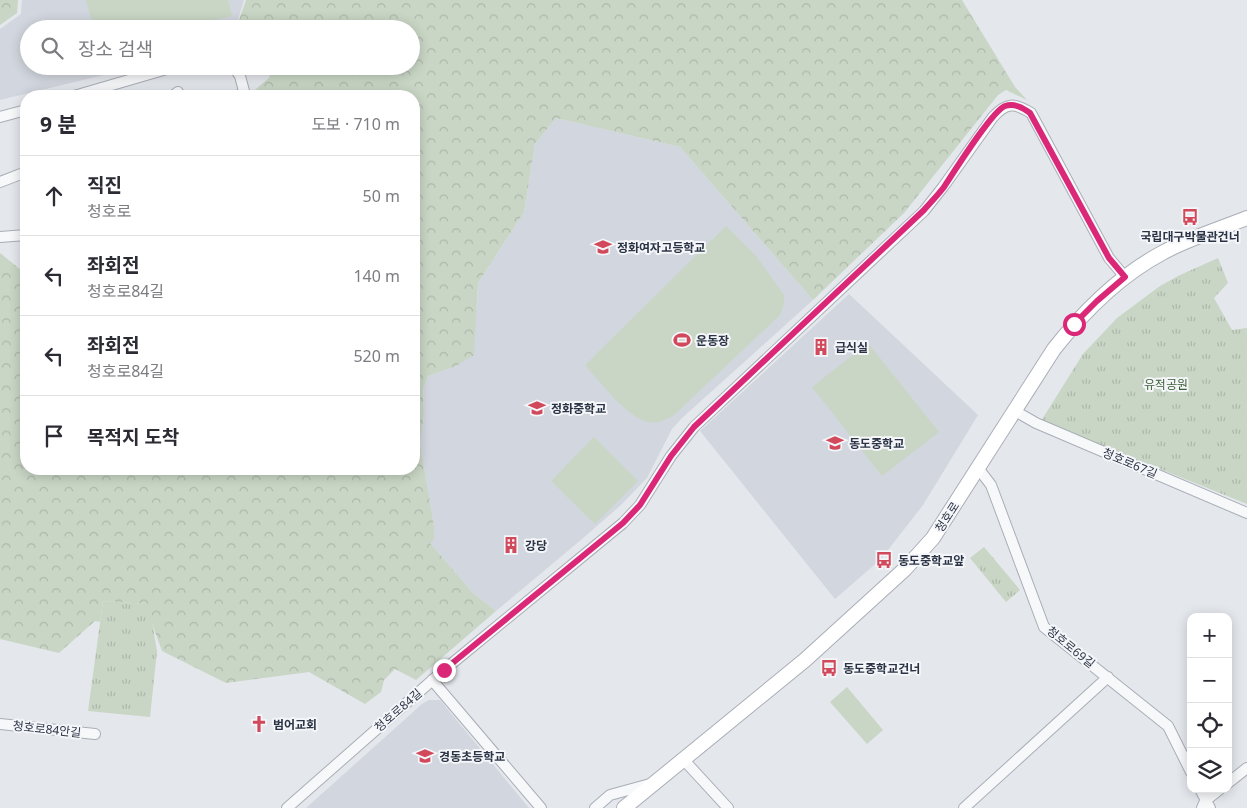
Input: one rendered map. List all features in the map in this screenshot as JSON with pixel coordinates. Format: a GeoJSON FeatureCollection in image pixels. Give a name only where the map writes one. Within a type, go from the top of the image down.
{"type":"FeatureCollection","features":[{"type":"Feature","properties":{"kind":"main road","name":"청호로"},"geometry":{"type":"LineString","coordinates":[[624,808],[805,660],[905,569],[933,538],[1054,349],[1074,324],[1097,301],[1125,277],[1163,252],[1247,218]]}},
{"type":"Feature","properties":{"kind":"street"},"geometry":{"type":"LineString","coordinates":[[95,90],[146,75]]}},
{"type":"Feature","properties":{"kind":"street"},"geometry":{"type":"LineString","coordinates":[[239,75],[244,90]]}},
{"type":"Feature","properties":{"kind":"street","name":"청호로84길"},"geometry":{"type":"LineString","coordinates":[[287,808],[432,680],[623,523],[640,505],[671,456],[694,427],[924,210],[943,188],[993,117],[1006,106],[1013,105],[1030,113],[1109,258],[1125,277]]}},
{"type":"Feature","properties":{"kind":"street"},"geometry":{"type":"LineString","coordinates":[[0,117],[20,112]]}},
{"type":"Feature","properties":{"kind":"street"},"geometry":{"type":"LineString","coordinates":[[0,182],[20,174]]}},
{"type":"Feature","properties":{"kind":"street"},"geometry":{"type":"LineString","coordinates":[[0,237],[20,235]]}},
{"type":"Feature","properties":{"kind":"street","name":"청호로67길"},"geometry":{"type":"LineString","coordinates":[[1015,411],[1036,422],[1247,513]]}},
{"type":"Feature","properties":{"kind":"street","name":"청호로69길"},"geometry":{"type":"LineString","coordinates":[[978,468],[991,485],[1044,627],[1168,726],[1187,764]]}},
{"type":"Feature","properties":{"kind":"street"},"geometry":{"type":"LineString","coordinates":[[964,808],[1108,677]]}},
{"type":"Feature","properties":{"kind":"street"},"geometry":{"type":"LineString","coordinates":[[432,680],[541,808]]}},
{"type":"Feature","properties":{"kind":"street","name":"청호로84안길"},"geometry":{"type":"LineString","coordinates":[[0,724],[94,734]]}},
{"type":"Feature","properties":{"kind":"street"},"geometry":{"type":"LineString","coordinates":[[683,759],[728,808]]}},
{"type":"Feature","properties":{"kind":"street"},"geometry":{"type":"LineString","coordinates":[[1232,780],[1247,768]]}},
{"type":"Feature","properties":{"kind":"street"},"geometry":{"type":"LineString","coordinates":[[595,808],[610,796],[651,784]]}},
{"type":"Feature","properties":{"kind":"street"},"geometry":{"type":"LineString","coordinates":[[1201,793],[1206,806]]}},
{"type":"Feature","properties":{"kind":"street"},"geometry":{"type":"LineString","coordinates":[[1206,806],[1217,793]]}},
{"type":"Feature","properties":{"kind":"shaded area"},"geometry":{"type":"Polygon","coordinates":[[[22,0],[244,0],[238,20],[20,20],[20,75],[104,75],[41,90],[20,90],[20,95],[0,100],[0,29],[21,14],[22,0]]]}},
{"type":"Feature","properties":{"kind":"shaded area","name":"정화여자고등학교"},"geometry":{"type":"Polygon","coordinates":[[[556,118],[680,147],[813,300],[682,418],[672,429],[647,478],[621,505],[496,611],[473,593],[430,543],[434,526],[420,443],[424,414],[423,389],[428,376],[456,366],[477,308],[478,283],[524,212],[535,144],[556,118]]]}},
{"type":"Feature","properties":{"kind":"shaded area","name":"동도중학교"},"geometry":{"type":"Polygon","coordinates":[[[849,294],[978,415],[923,505],[881,559],[835,599],[700,431],[849,294]]]}},
{"type":"Feature","properties":{"kind":"shaded area","name":"경동초등학교"},"geometry":{"type":"Polygon","coordinates":[[[429,700],[440,700],[529,808],[306,808],[422,704],[429,700]]]}},
{"type":"Feature","properties":{"kind":"green space"},"geometry":{"type":"Polygon","coordinates":[[[0,0],[18,0],[17,13],[0,25],[0,0]]]}},
{"type":"Feature","properties":{"kind":"green space"},"geometry":{"type":"Polygon","coordinates":[[[86,0],[228,0],[232,16],[215,20],[92,20],[86,0]]]}},
{"type":"Feature","properties":{"kind":"green space"},"geometry":{"type":"Polygon","coordinates":[[[246,0],[962,0],[1015,87],[1027,100],[1006,90],[998,95],[904,213],[813,300],[680,147],[556,118],[535,144],[524,212],[478,283],[474,355],[456,366],[428,376],[423,389],[424,414],[420,443],[420,90],[255,90],[270,77],[269,75],[420,75],[420,20],[239,20],[246,0]]]}},
{"type":"Feature","properties":{"kind":"green space","name":"운동장"},"geometry":{"type":"Polygon","coordinates":[[[726,226],[756,256],[784,295],[784,304],[780,315],[674,415],[658,422],[648,422],[640,419],[614,398],[585,365],[726,226]]]}},
{"type":"Feature","properties":{"kind":"green space"},"geometry":{"type":"Polygon","coordinates":[[[0,253],[20,269],[20,475],[420,475],[420,443],[434,526],[434,540],[430,543],[473,593],[496,611],[416,680],[395,669],[384,680],[381,692],[365,704],[309,672],[226,683],[162,651],[151,621],[148,604],[103,601],[100,622],[95,621],[59,653],[0,639],[0,253]]]}},
{"type":"Feature","properties":{"kind":"green space","name":"유적공원"},"geometry":{"type":"Polygon","coordinates":[[[1218,258],[1228,283],[1214,298],[1232,330],[1247,328],[1247,504],[1041,421],[1083,354],[1117,318],[1160,286],[1218,258]]]}},
{"type":"Feature","properties":{"kind":"green space"},"geometry":{"type":"Polygon","coordinates":[[[868,343],[939,432],[882,476],[812,387],[868,343]]]}},
{"type":"Feature","properties":{"kind":"green space"},"geometry":{"type":"Polygon","coordinates":[[[594,437],[638,481],[595,524],[551,481],[594,437]]]}},
{"type":"Feature","properties":{"kind":"green space"},"geometry":{"type":"Polygon","coordinates":[[[984,547],[1020,590],[1006,602],[970,558],[984,547]]]}},
{"type":"Feature","properties":{"kind":"green space"},"geometry":{"type":"Polygon","coordinates":[[[103,601],[149,604],[157,651],[150,717],[88,711],[103,601]]]}},
{"type":"Feature","properties":{"kind":"green space"},"geometry":{"type":"Polygon","coordinates":[[[847,687],[883,730],[867,744],[830,702],[847,687]]]}},
{"type":"Feature","properties":{"kind":"place","name":"국립대구박물관건너"},"geometry":{"type":"Point","coordinates":[1190,217]}},
{"type":"Feature","properties":{"kind":"place","name":"정화여자고등학교"},"geometry":{"type":"Point","coordinates":[603,247]}},
{"type":"Feature","properties":{"kind":"place","name":"운동장"},"geometry":{"type":"Point","coordinates":[682,340]}},
{"type":"Feature","properties":{"kind":"place","name":"급식실"},"geometry":{"type":"Point","coordinates":[821,347]}},
{"type":"Feature","properties":{"kind":"place","name":"정화중학교"},"geometry":{"type":"Point","coordinates":[537,408]}},
{"type":"Feature","properties":{"kind":"place","name":"동도중학교"},"geometry":{"type":"Point","coordinates":[835,443]}},
{"type":"Feature","properties":{"kind":"place","name":"강당"},"geometry":{"type":"Point","coordinates":[511,545]}},
{"type":"Feature","properties":{"kind":"place","name":"동도중학교앞"},"geometry":{"type":"Point","coordinates":[884,560]}},
{"type":"Feature","properties":{"kind":"place","name":"동도중학교건너"},"geometry":{"type":"Point","coordinates":[829,668]}},
{"type":"Feature","properties":{"kind":"place","name":"범어교회"},"geometry":{"type":"Point","coordinates":[259,724]}},
{"type":"Feature","properties":{"kind":"place","name":"경동초등학교"},"geometry":{"type":"Point","coordinates":[425,756]}},
{"type":"Feature","properties":{"kind":"route"},"geometry":{"type":"LineString","coordinates":[[444,670],[623,523],[640,505],[671,456],[694,427],[924,210],[943,188],[993,117],[1000,109],[1006,106],[1013,105],[1030,113],[1109,258],[1125,277],[1074,324]]}}]}
